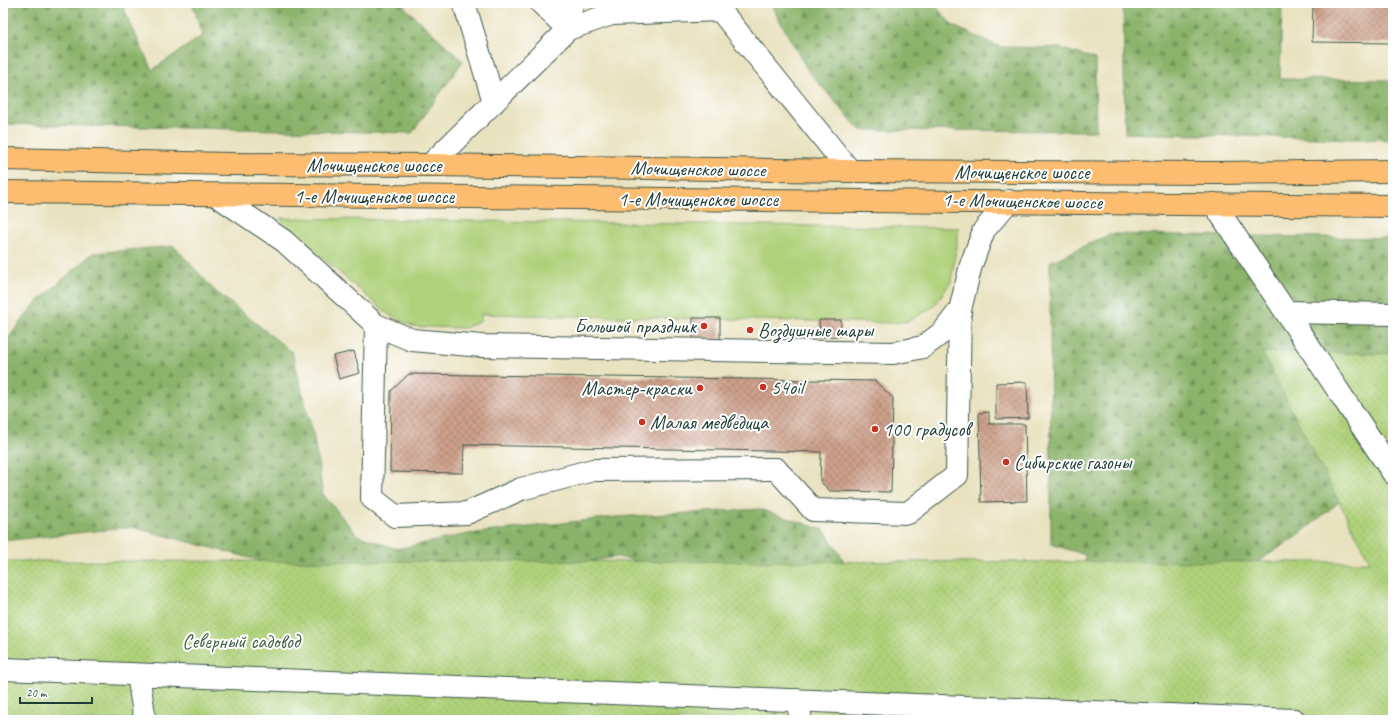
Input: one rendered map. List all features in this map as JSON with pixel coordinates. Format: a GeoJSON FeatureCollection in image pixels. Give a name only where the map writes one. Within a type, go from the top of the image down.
{"type":"FeatureCollection","features":[{"type":"Feature","properties":{"kind":"main road","name":"Мочищенское шоссе"},"geometry":{"type":"LineString","coordinates":[[3,158],[230,164],[430,165],[850,171],[1209,173],[1393,171]]}},
{"type":"Feature","properties":{"kind":"main road","name":"1-е Мочищенское шоссе"},"geometry":{"type":"LineString","coordinates":[[3,192],[1393,206]]}},
{"type":"Feature","properties":{"kind":"street"},"geometry":{"type":"LineString","coordinates":[[464,3],[494,102]]}},
{"type":"Feature","properties":{"kind":"street"},"geometry":{"type":"LineString","coordinates":[[541,3],[568,29]]}},
{"type":"Feature","properties":{"kind":"street"},"geometry":{"type":"LineString","coordinates":[[568,29],[572,3]]}},
{"type":"Feature","properties":{"kind":"street"},"geometry":{"type":"LineString","coordinates":[[430,165],[568,29],[612,14],[717,7],[850,171]]}},
{"type":"Feature","properties":{"kind":"street"},"geometry":{"type":"LineString","coordinates":[[216,195],[284,241],[376,325],[412,340],[482,346],[893,353],[922,347],[943,332],[960,310]]}},
{"type":"Feature","properties":{"kind":"street"},"geometry":{"type":"LineString","coordinates":[[376,325],[372,498],[395,516],[466,513],[521,489],[593,470],[776,469],[813,510],[908,513],[957,476],[960,310],[970,265],[984,230],[1009,201]]}},
{"type":"Feature","properties":{"kind":"street"},"geometry":{"type":"LineString","coordinates":[[1214,204],[1393,473]]}},
{"type":"Feature","properties":{"kind":"street"},"geometry":{"type":"LineString","coordinates":[[1286,312],[1393,314]]}},
{"type":"Feature","properties":{"kind":"street"},"geometry":{"type":"LineString","coordinates":[[3,669],[799,710],[1294,720]]}},
{"type":"Feature","properties":{"kind":"street"},"geometry":{"type":"LineString","coordinates":[[138,675],[145,720]]}},
{"type":"Feature","properties":{"kind":"green space"},"geometry":{"type":"Polygon","coordinates":[[[3,3],[121,3],[152,70],[203,35],[192,3],[400,3],[463,61],[412,133],[3,124],[3,3]]]}},
{"type":"Feature","properties":{"kind":"green space"},"geometry":{"type":"Polygon","coordinates":[[[770,3],[933,3],[953,26],[1001,47],[1059,48],[1095,59],[1096,131],[860,130],[808,71],[770,3]]]}},
{"type":"Feature","properties":{"kind":"green space"},"geometry":{"type":"Polygon","coordinates":[[[1123,3],[1282,3],[1280,79],[1393,80],[1393,140],[1125,133],[1123,3]]]}},
{"type":"Feature","properties":{"kind":"green space"},"geometry":{"type":"Polygon","coordinates":[[[280,218],[959,228],[951,282],[933,307],[909,321],[894,323],[481,314],[481,321],[465,328],[412,326],[389,315],[292,232],[280,218]]]}},
{"type":"Feature","properties":{"kind":"green space"},"geometry":{"type":"Polygon","coordinates":[[[1110,234],[1393,238],[1393,458],[1296,537],[1148,632],[1082,643],[1085,555],[1051,544],[1050,262],[1110,234]]]}},
{"type":"Feature","properties":{"kind":"green space"},"geometry":{"type":"Polygon","coordinates":[[[174,246],[214,290],[292,352],[314,438],[323,494],[357,535],[397,549],[468,534],[615,517],[759,509],[824,530],[854,576],[714,576],[617,557],[503,574],[338,581],[132,527],[3,541],[3,345],[35,304],[93,253],[174,246]]]}},
{"type":"Feature","properties":{"kind":"green space","name":"Северный садовод"},"geometry":{"type":"Polygon","coordinates":[[[1262,352],[1393,354],[1393,720],[3,720],[3,561],[1370,562],[1262,352]]]}},
{"type":"Feature","properties":{"kind":"building"},"geometry":{"type":"Polygon","coordinates":[[[1313,3],[1393,3],[1393,43],[1312,42],[1313,3]]]}},
{"type":"Feature","properties":{"kind":"building"},"geometry":{"type":"Polygon","coordinates":[[[693,318],[720,318],[720,339],[693,339],[693,318]]]}},
{"type":"Feature","properties":{"kind":"building"},"geometry":{"type":"Polygon","coordinates":[[[819,320],[841,320],[841,336],[820,337],[819,320]]]}},
{"type":"Feature","properties":{"kind":"building"},"geometry":{"type":"Polygon","coordinates":[[[354,351],[360,373],[339,379],[333,356],[354,351]]]}},
{"type":"Feature","properties":{"kind":"building","name":"Малая медведица"},"geometry":{"type":"Polygon","coordinates":[[[409,374],[875,381],[893,398],[891,492],[830,491],[820,481],[821,452],[464,445],[463,473],[390,472],[391,391],[409,374]]]}},
{"type":"Feature","properties":{"kind":"building"},"geometry":{"type":"Polygon","coordinates":[[[1027,382],[1028,418],[996,419],[996,383],[1027,382]]]}},
{"type":"Feature","properties":{"kind":"building"},"geometry":{"type":"Polygon","coordinates":[[[989,412],[989,424],[1025,424],[1027,501],[981,502],[979,413],[989,412]]]}},
{"type":"Feature","properties":{"kind":"place","name":"Большой праздник"},"geometry":{"type":"Point","coordinates":[704,326]}},
{"type":"Feature","properties":{"kind":"place","name":"Воздушные шары"},"geometry":{"type":"Point","coordinates":[750,330]}},
{"type":"Feature","properties":{"kind":"place","name":"54oil"},"geometry":{"type":"Point","coordinates":[763,387]}},
{"type":"Feature","properties":{"kind":"place","name":"Мастер-краски"},"geometry":{"type":"Point","coordinates":[700,388]}},
{"type":"Feature","properties":{"kind":"place","name":"Малая медведица"},"geometry":{"type":"Point","coordinates":[642,422]}},
{"type":"Feature","properties":{"kind":"place","name":"100 градусов"},"geometry":{"type":"Point","coordinates":[875,429]}},
{"type":"Feature","properties":{"kind":"place","name":"Сибирские газоны"},"geometry":{"type":"Point","coordinates":[1006,462]}}]}
